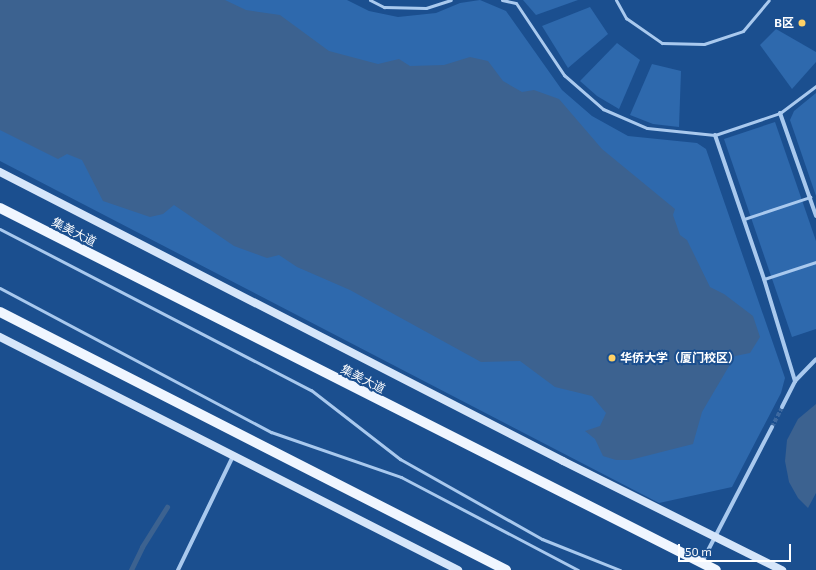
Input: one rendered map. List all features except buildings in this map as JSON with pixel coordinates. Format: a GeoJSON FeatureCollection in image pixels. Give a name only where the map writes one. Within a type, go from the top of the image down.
{"type":"FeatureCollection","features":[{"type":"Feature","properties":{"kind":"main road"},"geometry":{"type":"LineString","coordinates":[[0,172],[562,461],[782,570]]}},
{"type":"Feature","properties":{"kind":"main road","name":"集美大道"},"geometry":{"type":"LineString","coordinates":[[0,208],[716,570]]}},
{"type":"Feature","properties":{"kind":"main road"},"geometry":{"type":"LineString","coordinates":[[0,312],[506,570]]}},
{"type":"Feature","properties":{"kind":"main road"},"geometry":{"type":"LineString","coordinates":[[0,337],[458,570]]}},
{"type":"Feature","properties":{"kind":"street"},"geometry":{"type":"LineString","coordinates":[[780,113],[816,216]]}},
{"type":"Feature","properties":{"kind":"street"},"geometry":{"type":"LineString","coordinates":[[715,135],[764,279],[795,381]]}},
{"type":"Feature","properties":{"kind":"street"},"geometry":{"type":"LineString","coordinates":[[782,407],[795,381],[816,358]]}},
{"type":"Feature","properties":{"kind":"street"},"geometry":{"type":"LineString","coordinates":[[701,563],[772,427]]}},
{"type":"Feature","properties":{"kind":"street"},"geometry":{"type":"LineString","coordinates":[[178,570],[233,456]]}},
{"type":"Feature","properties":{"kind":"lane"},"geometry":{"type":"LineString","coordinates":[[370,0],[384,7],[426,8],[451,0]]}},
{"type":"Feature","properties":{"kind":"lane"},"geometry":{"type":"LineString","coordinates":[[502,0],[516,4],[564,75],[603,109],[647,128],[715,135],[780,113],[816,86]]}},
{"type":"Feature","properties":{"kind":"lane"},"geometry":{"type":"LineString","coordinates":[[616,0],[626,18],[662,43],[704,44],[743,31],[770,0]]}},
{"type":"Feature","properties":{"kind":"lane"},"geometry":{"type":"LineString","coordinates":[[744,219],[810,197]]}},
{"type":"Feature","properties":{"kind":"lane"},"geometry":{"type":"LineString","coordinates":[[0,229],[311,390],[400,459],[542,539],[620,570]]}},
{"type":"Feature","properties":{"kind":"lane"},"geometry":{"type":"LineString","coordinates":[[764,279],[816,262]]}},
{"type":"Feature","properties":{"kind":"lane"},"geometry":{"type":"LineString","coordinates":[[0,288],[271,432],[401,477],[578,570]]}},
{"type":"Feature","properties":{"kind":"shaded area","name":"华侨大学（厦门校区）"},"geometry":{"type":"Polygon","coordinates":[[[0,0],[347,0],[369,11],[398,17],[436,13],[460,3],[480,0],[506,11],[562,90],[592,116],[628,136],[697,143],[706,149],[785,378],[781,393],[732,487],[659,503],[0,161],[0,0]]]}},
{"type":"Feature","properties":{"kind":"shaded area"},"geometry":{"type":"Polygon","coordinates":[[[0,0],[225,0],[246,10],[280,15],[329,51],[378,64],[399,59],[410,66],[444,65],[470,57],[488,61],[503,81],[522,92],[534,90],[559,99],[602,149],[675,209],[673,215],[680,235],[687,240],[710,287],[724,294],[753,316],[760,337],[750,353],[735,356],[702,412],[693,444],[630,460],[616,460],[603,456],[595,439],[585,431],[600,426],[606,413],[592,396],[555,387],[520,361],[481,362],[350,290],[297,267],[279,255],[267,258],[234,246],[174,205],[163,214],[150,217],[103,201],[82,160],[67,154],[58,159],[0,130],[0,0]]]}},
{"type":"Feature","properties":{"kind":"shaded area"},"geometry":{"type":"Polygon","coordinates":[[[523,0],[578,0],[536,15],[523,0]]]}},
{"type":"Feature","properties":{"kind":"shaded area"},"geometry":{"type":"Polygon","coordinates":[[[590,7],[608,34],[568,68],[542,26],[590,7]]]}},
{"type":"Feature","properties":{"kind":"shaded area"},"geometry":{"type":"Polygon","coordinates":[[[776,29],[816,52],[816,62],[792,89],[760,45],[776,29]]]}},
{"type":"Feature","properties":{"kind":"shaded area"},"geometry":{"type":"Polygon","coordinates":[[[617,43],[640,60],[619,109],[597,96],[580,81],[617,43]]]}},
{"type":"Feature","properties":{"kind":"shaded area"},"geometry":{"type":"Polygon","coordinates":[[[652,64],[681,71],[679,127],[653,124],[630,115],[652,64]]]}},
{"type":"Feature","properties":{"kind":"shaded area"},"geometry":{"type":"Polygon","coordinates":[[[816,93],[816,196],[790,120],[794,111],[816,93]]]}},
{"type":"Feature","properties":{"kind":"shaded area"},"geometry":{"type":"Polygon","coordinates":[[[775,122],[816,241],[816,329],[792,337],[724,139],[775,122]]]}},
{"type":"Feature","properties":{"kind":"shaded area"},"geometry":{"type":"Polygon","coordinates":[[[816,404],[816,493],[808,508],[798,498],[789,482],[785,461],[787,440],[798,419],[816,404]]]}},
{"type":"Feature","properties":{"kind":"waterway"},"geometry":{"type":"LineString","coordinates":[[131,570],[142,547],[167,507]]}},
{"type":"Feature","properties":{"kind":"tunnel"},"geometry":{"type":"LineString","coordinates":[[772,427],[782,407]]}},
{"type":"Feature","properties":{"kind":"place","name":"B区"},"geometry":{"type":"Point","coordinates":[802,23]}},
{"type":"Feature","properties":{"kind":"place","name":"华侨大学（厦门校区）"},"geometry":{"type":"Point","coordinates":[612,358]}}]}
